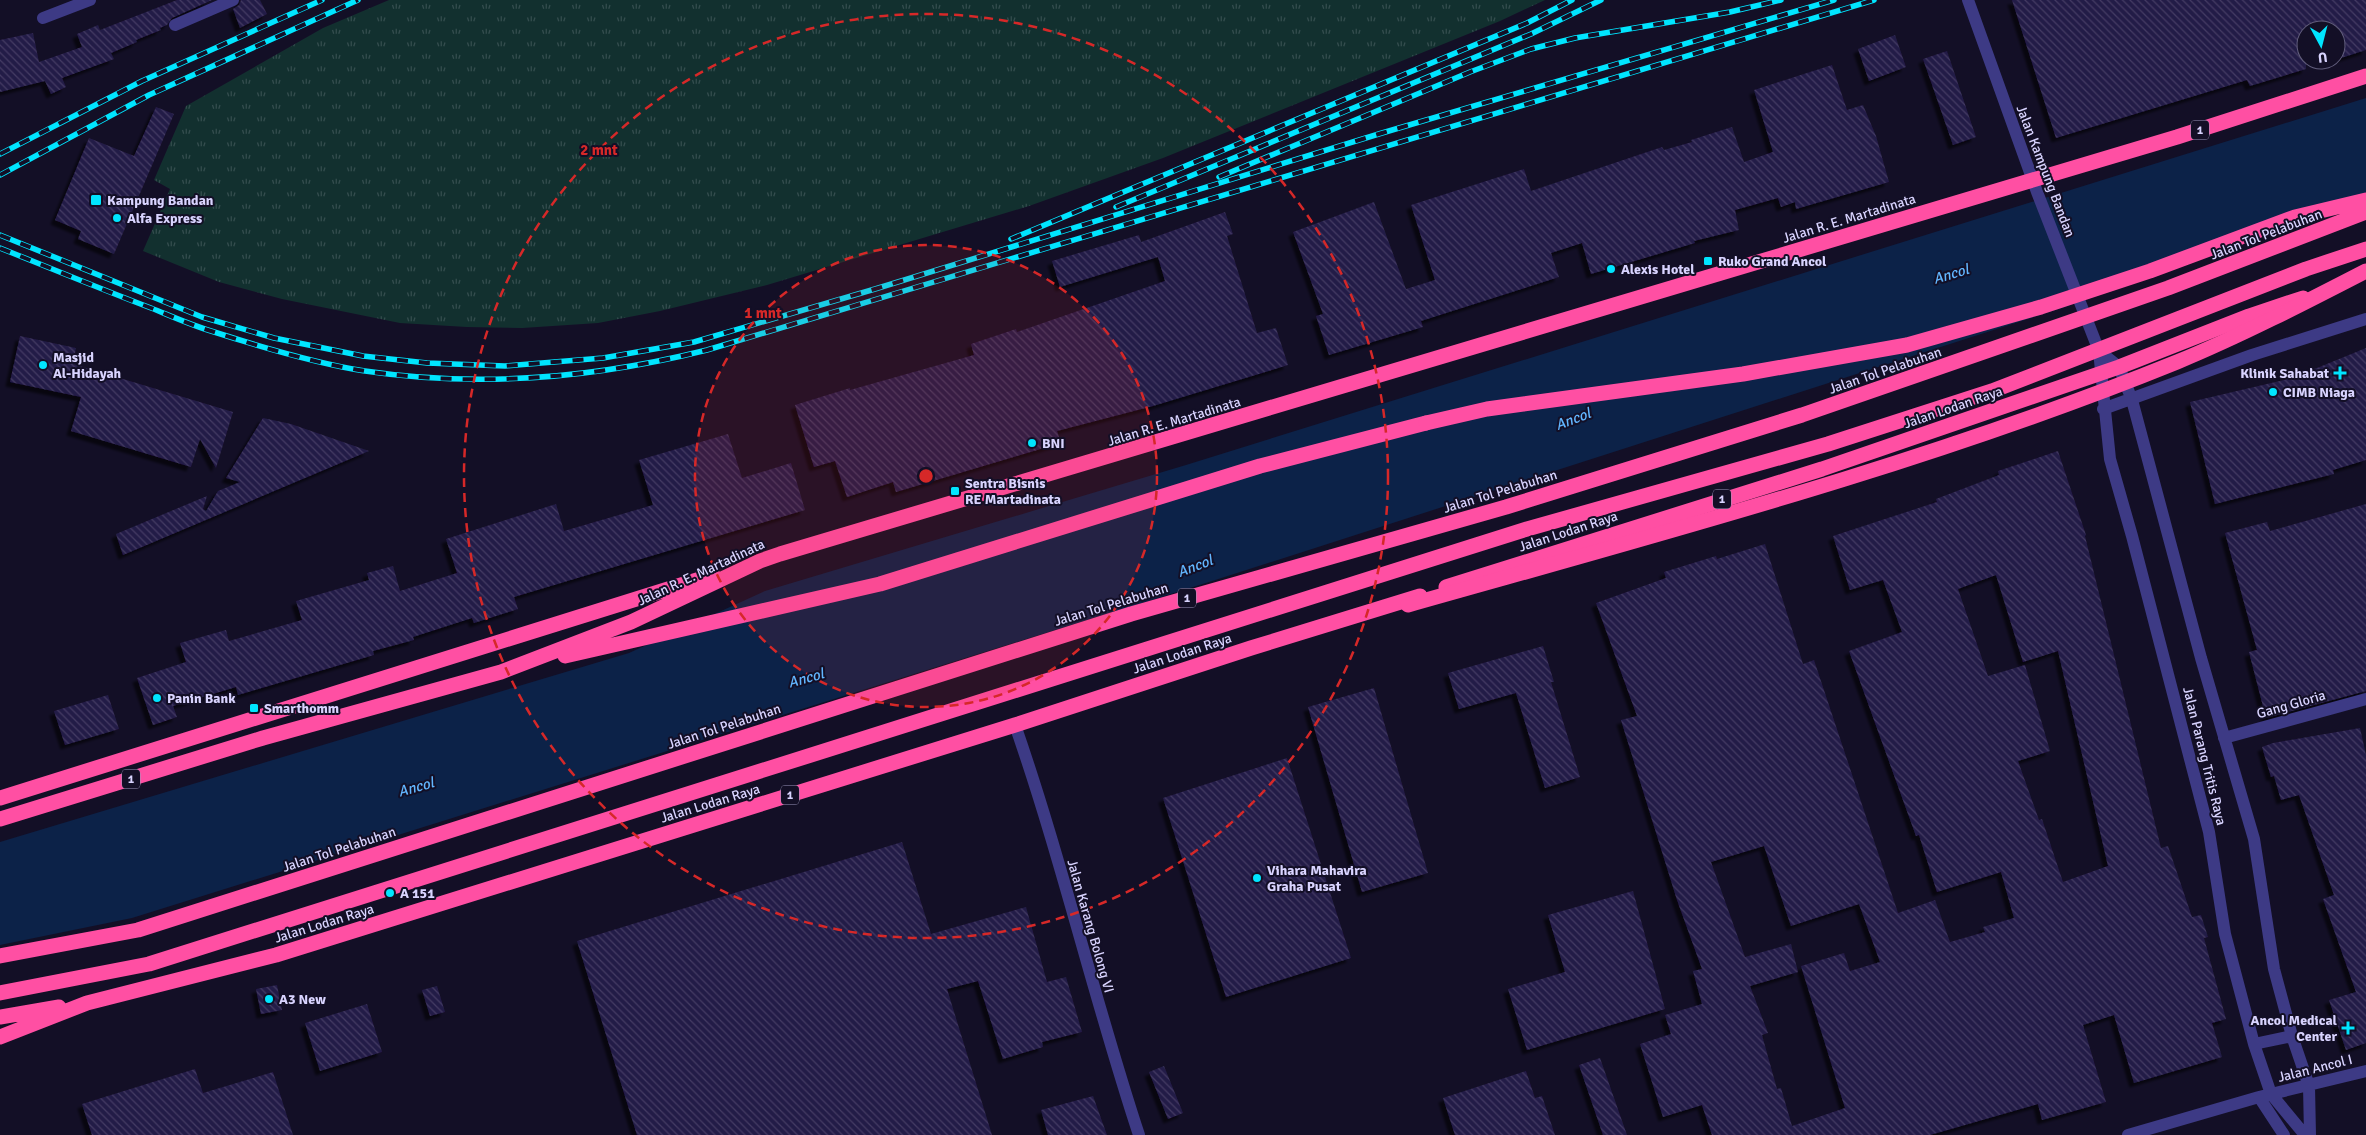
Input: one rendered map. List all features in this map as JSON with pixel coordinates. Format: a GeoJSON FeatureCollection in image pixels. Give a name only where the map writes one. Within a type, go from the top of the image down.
{"type":"FeatureCollection","features":[{"type":"Feature","properties":{"kind":"highway","name":"Jalan R. E. Martadinata"},"geometry":{"type":"LineString","coordinates":[[0,819],[263,738],[501,672],[631,622],[760,561],[2035,186],[2177,137],[2366,76]]}},
{"type":"Feature","properties":{"kind":"highway"},"geometry":{"type":"LineString","coordinates":[[501,672],[652,634],[880,584],[1260,466],[1487,409],[1743,374],[1915,343],[1956,333],[2096,289],[2295,217],[2366,200]]}},
{"type":"Feature","properties":{"kind":"highway","name":"Jalan Tol Pelabuhan"},"geometry":{"type":"LineString","coordinates":[[0,956],[138,930],[1130,614],[1506,507],[1802,415],[2177,285],[2366,212]]}},
{"type":"Feature","properties":{"kind":"highway","name":"1"},"geometry":{"type":"LineString","coordinates":[[0,993],[149,964],[1527,529],[1828,444],[1992,390],[2306,269],[2366,249]]}},
{"type":"Feature","properties":{"kind":"highway"},"geometry":{"type":"LineString","coordinates":[[1342,620],[1408,605],[1802,493],[2048,411],[2179,361],[2366,271]]}},
{"type":"Feature","properties":{"kind":"highway","name":"Jalan Lodan Raya"},"geometry":{"type":"LineString","coordinates":[[0,1037],[88,1003],[276,955],[1015,725],[1270,642],[1822,469],[2100,374],[2249,316],[2366,276]]}},
{"type":"Feature","properties":{"kind":"highway"},"geometry":{"type":"LineString","coordinates":[[0,798],[760,561]]}},
{"type":"Feature","properties":{"kind":"highway"},"geometry":{"type":"LineString","coordinates":[[0,1017],[88,1003]]}},
{"type":"Feature","properties":{"kind":"street"},"geometry":{"type":"LineString","coordinates":[[43,18],[90,0]]}},
{"type":"Feature","properties":{"kind":"street"},"geometry":{"type":"LineString","coordinates":[[175,25],[233,0]]}},
{"type":"Feature","properties":{"kind":"street","name":"Jalan Kampung Bandan"},"geometry":{"type":"LineString","coordinates":[[1968,0],[2035,186],[2099,351],[2100,374]]}},
{"type":"Feature","properties":{"kind":"street"},"geometry":{"type":"LineString","coordinates":[[2103,409],[2252,355],[2366,319]]}},
{"type":"Feature","properties":{"kind":"street"},"geometry":{"type":"LineString","coordinates":[[2099,351],[2119,367]]}},
{"type":"Feature","properties":{"kind":"street","name":"Jalan Parang Tritis Raya"},"geometry":{"type":"LineString","coordinates":[[2119,367],[2132,400],[2224,738],[2254,839],[2274,969],[2292,1036],[2309,1086],[2310,1135]]}},
{"type":"Feature","properties":{"kind":"street","name":"Jalan Parang Tritis Raya"},"geometry":{"type":"LineString","coordinates":[[2100,374],[2110,459],[2132,536],[2209,832],[2225,934],[2254,1044],[2265,1096],[2306,1135]]}},
{"type":"Feature","properties":{"kind":"street","name":"Gang Gloria"},"geometry":{"type":"LineString","coordinates":[[2224,738],[2366,699]]}},
{"type":"Feature","properties":{"kind":"street","name":"Jalan Karang Bolong VI"},"geometry":{"type":"LineString","coordinates":[[1015,725],[1034,780],[1111,1050],[1139,1135]]}},
{"type":"Feature","properties":{"kind":"street"},"geometry":{"type":"LineString","coordinates":[[2254,1044],[2292,1036]]}},
{"type":"Feature","properties":{"kind":"street","name":"Jalan Ancol I"},"geometry":{"type":"LineString","coordinates":[[2128,1135],[2265,1096],[2366,1071]]}},
{"type":"Feature","properties":{"kind":"street"},"geometry":{"type":"LineString","coordinates":[[2265,1096],[2284,1135]]}},
{"type":"Feature","properties":{"kind":"green space"},"geometry":{"type":"Polygon","coordinates":[[[389,0],[1545,0],[1500,21],[1163,158],[1029,206],[767,285],[660,311],[598,323],[522,328],[400,323],[282,299],[219,282],[143,251],[170,189],[154,180],[186,106],[323,28],[389,0]]]}},
{"type":"Feature","properties":{"kind":"water","name":"Ancol"},"geometry":{"type":"Polygon","coordinates":[[[2366,98],[2366,200],[2065,307],[1209,582],[132,918],[0,945],[0,842],[629,653],[765,591],[1186,465],[2366,98]]]}},
{"type":"Feature","properties":{"kind":"building"},"geometry":{"type":"Polygon","coordinates":[[[177,0],[212,0],[172,18],[167,25],[160,28],[161,30],[111,53],[114,59],[62,78],[66,87],[51,94],[45,81],[0,92],[0,40],[33,33],[39,62],[82,47],[77,34],[98,25],[100,30],[177,0]]]}},
{"type":"Feature","properties":{"kind":"building"},"geometry":{"type":"Polygon","coordinates":[[[241,0],[260,0],[267,14],[240,28],[233,9],[239,5],[241,0]]]}},
{"type":"Feature","properties":{"kind":"building"},"geometry":{"type":"Polygon","coordinates":[[[2012,0],[2366,0],[2366,50],[2346,56],[2346,20],[2296,20],[2296,70],[2303,70],[2250,86],[2247,80],[2056,138],[2012,0]]]}},
{"type":"Feature","properties":{"kind":"building"},"geometry":{"type":"Polygon","coordinates":[[[1895,35],[1906,67],[1869,81],[1858,49],[1895,35]]]}},
{"type":"Feature","properties":{"kind":"building"},"geometry":{"type":"Polygon","coordinates":[[[1947,51],[1976,137],[1953,145],[1923,59],[1947,51]]]}},
{"type":"Feature","properties":{"kind":"building"},"geometry":{"type":"Polygon","coordinates":[[[1832,65],[1847,110],[1863,105],[1876,136],[1889,182],[1796,209],[1795,202],[1781,207],[1778,198],[1735,210],[1739,230],[1694,241],[1695,243],[1591,274],[1582,243],[1551,253],[1559,277],[1421,321],[1423,327],[1329,355],[1316,316],[1323,314],[1293,232],[1374,202],[1406,289],[1435,280],[1411,205],[1524,169],[1531,191],[1662,147],[1664,150],[1692,142],[1691,140],[1732,127],[1744,162],[1773,152],[1754,90],[1832,65]]]}},
{"type":"Feature","properties":{"kind":"building"},"geometry":{"type":"Polygon","coordinates":[[[156,107],[174,114],[114,254],[78,239],[81,231],[55,220],[89,138],[134,156],[156,107]]]}},
{"type":"Feature","properties":{"kind":"building"},"geometry":{"type":"Polygon","coordinates":[[[1225,212],[1233,234],[1227,236],[1257,333],[1276,328],[1288,365],[1153,406],[1057,431],[1061,443],[896,492],[893,482],[847,497],[835,461],[814,467],[795,405],[850,388],[850,390],[974,355],[971,344],[1016,329],[1017,332],[1165,281],[1158,257],[1060,287],[1052,261],[1139,235],[1141,242],[1225,212]]]}},
{"type":"Feature","properties":{"kind":"building"},"geometry":{"type":"Polygon","coordinates":[[[20,336],[76,348],[73,364],[233,412],[216,468],[200,439],[191,467],[71,431],[81,397],[10,382],[20,336]]]}},
{"type":"Feature","properties":{"kind":"building"},"geometry":{"type":"Polygon","coordinates":[[[2366,348],[2366,460],[2333,470],[2334,474],[2215,504],[2190,402],[2284,380],[2283,376],[2317,368],[2366,348]]]}},
{"type":"Feature","properties":{"kind":"building"},"geometry":{"type":"Polygon","coordinates":[[[263,418],[291,424],[369,451],[123,555],[116,534],[207,496],[203,509],[206,511],[218,491],[240,482],[226,478],[263,418]]]}},
{"type":"Feature","properties":{"kind":"building"},"geometry":{"type":"Polygon","coordinates":[[[728,434],[742,478],[791,463],[805,510],[514,597],[518,609],[474,623],[472,618],[413,637],[414,640],[373,651],[374,655],[238,695],[236,687],[173,706],[177,717],[153,725],[137,678],[186,662],[180,643],[226,630],[229,641],[302,620],[296,601],[369,580],[367,573],[393,566],[400,591],[457,573],[446,539],[556,504],[564,531],[653,505],[639,460],[728,434]]]}},
{"type":"Feature","properties":{"kind":"building"},"geometry":{"type":"Polygon","coordinates":[[[2058,451],[2086,535],[2161,848],[2168,846],[2192,917],[2201,915],[2208,937],[2204,938],[2226,1019],[2212,1023],[2222,1057],[2134,1083],[2114,1015],[2083,1025],[2106,1102],[2042,1120],[2038,1104],[1930,1135],[1712,1135],[1702,1105],[1663,1117],[1640,1044],[1671,1034],[1665,1015],[1702,1004],[1693,971],[1702,969],[1677,900],[1621,720],[1637,716],[1596,603],[1666,578],[1664,572],[1716,556],[1717,559],[1765,544],[1803,664],[1814,660],[1898,913],[1935,900],[1950,942],[1985,932],[1983,927],[2014,918],[2001,872],[1937,892],[1919,835],[1916,836],[1849,651],[1902,632],[1883,580],[1850,590],[1833,536],[1937,502],[1936,499],[1999,475],[1998,471],[2058,451]],[[1996,575],[1958,589],[1988,676],[2025,665],[2050,751],[2018,761],[2039,820],[2042,819],[2063,882],[2108,866],[2058,651],[2023,662],[1996,575]],[[1764,846],[1711,862],[1745,957],[1791,944],[1798,972],[1750,986],[1768,1033],[1762,1035],[1777,1089],[1781,1088],[1792,1126],[1845,1108],[1801,966],[1844,953],[1850,971],[1880,962],[1859,904],[1791,926],[1764,846]]]}},
{"type":"Feature","properties":{"kind":"building"},"geometry":{"type":"Polygon","coordinates":[[[2366,504],[2366,691],[2266,718],[2249,652],[2257,650],[2225,533],[2267,522],[2270,531],[2366,504]]]}},
{"type":"Feature","properties":{"kind":"building"},"geometry":{"type":"Polygon","coordinates":[[[1543,646],[1554,682],[1551,682],[1580,777],[1545,788],[1516,693],[1459,709],[1448,673],[1543,646]]]}},
{"type":"Feature","properties":{"kind":"building"},"geometry":{"type":"Polygon","coordinates":[[[1374,688],[1428,873],[1362,892],[1308,707],[1374,688]]]}},
{"type":"Feature","properties":{"kind":"building"},"geometry":{"type":"Polygon","coordinates":[[[108,695],[119,729],[65,745],[54,711],[108,695]]]}},
{"type":"Feature","properties":{"kind":"building"},"geometry":{"type":"Polygon","coordinates":[[[2360,728],[2366,755],[2366,1043],[2346,1050],[2329,1000],[2356,992],[2323,899],[2334,895],[2299,795],[2281,800],[2274,776],[2271,777],[2262,747],[2273,743],[2360,728]]]}},
{"type":"Feature","properties":{"kind":"building","name":"Vihara Mahavira Graha Pusat"},"geometry":{"type":"Polygon","coordinates":[[[1287,758],[1351,958],[1226,997],[1163,798],[1287,758]]]}},
{"type":"Feature","properties":{"kind":"building"},"geometry":{"type":"Polygon","coordinates":[[[902,842],[931,934],[1026,907],[1047,982],[1066,977],[1082,1032],[1042,1042],[1043,1047],[1003,1059],[978,981],[947,989],[992,1135],[637,1135],[577,941],[902,842]]]}},
{"type":"Feature","properties":{"kind":"building"},"geometry":{"type":"Polygon","coordinates":[[[1633,891],[1665,1009],[1527,1050],[1508,989],[1565,972],[1548,915],[1633,891]]]}},
{"type":"Feature","properties":{"kind":"building","name":"A3 New"},"geometry":{"type":"Polygon","coordinates":[[[277,985],[282,1010],[261,1014],[256,989],[277,985]]]}},
{"type":"Feature","properties":{"kind":"building"},"geometry":{"type":"Polygon","coordinates":[[[437,986],[445,1012],[430,1016],[422,990],[437,986]]]}},
{"type":"Feature","properties":{"kind":"building"},"geometry":{"type":"Polygon","coordinates":[[[367,1004],[382,1052],[320,1071],[305,1023],[367,1004]]]}},
{"type":"Feature","properties":{"kind":"building"},"geometry":{"type":"Polygon","coordinates":[[[1600,1058],[1627,1135],[1603,1135],[1579,1065],[1600,1058]]]}},
{"type":"Feature","properties":{"kind":"building"},"geometry":{"type":"Polygon","coordinates":[[[1164,1066],[1183,1113],[1168,1119],[1149,1072],[1164,1066]]]}},
{"type":"Feature","properties":{"kind":"building"},"geometry":{"type":"Polygon","coordinates":[[[195,1069],[203,1093],[273,1072],[293,1135],[92,1135],[82,1104],[195,1069]]]}},
{"type":"Feature","properties":{"kind":"building"},"geometry":{"type":"Polygon","coordinates":[[[1526,1071],[1535,1098],[1542,1096],[1555,1135],[1455,1135],[1443,1098],[1526,1071]]]}},
{"type":"Feature","properties":{"kind":"building"},"geometry":{"type":"Polygon","coordinates":[[[1093,1096],[1107,1135],[1048,1135],[1041,1110],[1093,1096]]]}},
{"type":"Feature","properties":{"kind":"railway"},"geometry":{"type":"LineString","coordinates":[[0,154],[142,81],[322,0]]}},
{"type":"Feature","properties":{"kind":"railway"},"geometry":{"type":"LineString","coordinates":[[0,175],[149,95],[358,0]]}},
{"type":"Feature","properties":{"kind":"railway"},"geometry":{"type":"LineString","coordinates":[[1011,239],[1527,23],[1572,0]]}},
{"type":"Feature","properties":{"kind":"railway"},"geometry":{"type":"LineString","coordinates":[[1116,207],[1531,34],[1601,0]]}},
{"type":"Feature","properties":{"kind":"railway"},"geometry":{"type":"LineString","coordinates":[[1219,177],[1470,72],[1531,49],[1575,38],[1730,12],[1781,0]]}},
{"type":"Feature","properties":{"kind":"railway"},"geometry":{"type":"LineString","coordinates":[[0,235],[202,317],[274,338],[363,356],[427,363],[505,366],[603,358],[694,342],[875,289],[1382,133],[1834,0]]}},
{"type":"Feature","properties":{"kind":"railway"},"geometry":{"type":"LineString","coordinates":[[0,248],[196,326],[268,349],[326,364],[365,371],[451,379],[494,379],[580,373],[665,360],[707,350],[1874,0]]}},
{"type":"Feature","properties":{"kind":"place","name":"Kampung Bandan"},"geometry":{"type":"Point","coordinates":[96,200]}},
{"type":"Feature","properties":{"kind":"place","name":"Alfa Express"},"geometry":{"type":"Point","coordinates":[117,218]}},
{"type":"Feature","properties":{"kind":"place","name":"Ruko Grand Ancol"},"geometry":{"type":"Point","coordinates":[1708,261]}},
{"type":"Feature","properties":{"kind":"place","name":"Alexis Hotel"},"geometry":{"type":"Point","coordinates":[1611,269]}},
{"type":"Feature","properties":{"kind":"place","name":"Masjid Al-Hidayah"},"geometry":{"type":"Point","coordinates":[43,365]}},
{"type":"Feature","properties":{"kind":"place","name":"Klinik Sahabat"},"geometry":{"type":"Point","coordinates":[2340,373]}},
{"type":"Feature","properties":{"kind":"place","name":"CIMB Niaga"},"geometry":{"type":"Point","coordinates":[2273,392]}},
{"type":"Feature","properties":{"kind":"place","name":"BNI"},"geometry":{"type":"Point","coordinates":[1032,443]}},
{"type":"Feature","properties":{"kind":"place","name":"Sentra Bisnis RE Martadinata"},"geometry":{"type":"Point","coordinates":[955,491]}},
{"type":"Feature","properties":{"kind":"place","name":"Panin Bank"},"geometry":{"type":"Point","coordinates":[157,698]}},
{"type":"Feature","properties":{"kind":"place","name":"Smarthomm"},"geometry":{"type":"Point","coordinates":[254,708]}},
{"type":"Feature","properties":{"kind":"place","name":"Vihara Mahavira Graha Pusat"},"geometry":{"type":"Point","coordinates":[1257,878]}},
{"type":"Feature","properties":{"kind":"place","name":"A 151"},"geometry":{"type":"Point","coordinates":[390,893]}},
{"type":"Feature","properties":{"kind":"place","name":"A3 New"},"geometry":{"type":"Point","coordinates":[269,999]}},
{"type":"Feature","properties":{"kind":"place","name":"Ancol Medical Center"},"geometry":{"type":"Point","coordinates":[2348,1028]}}]}
